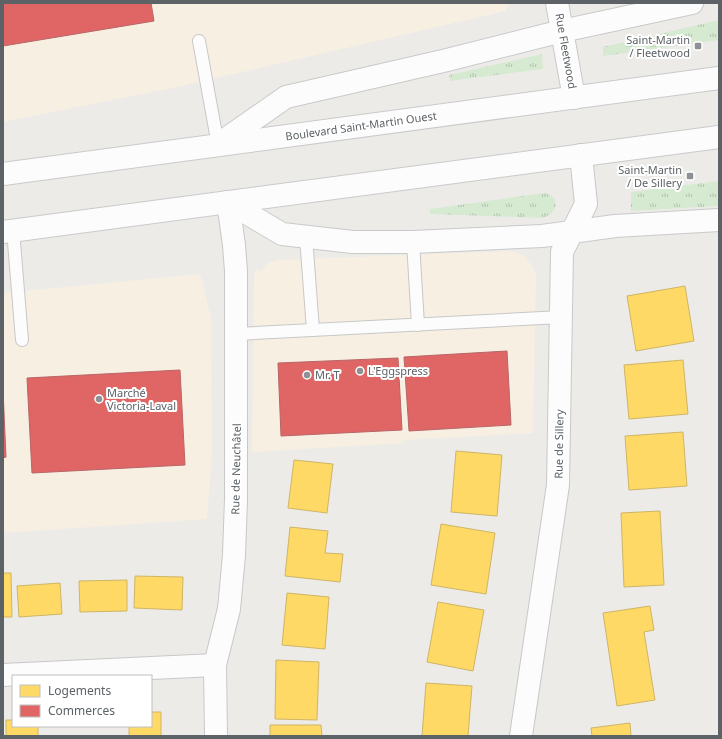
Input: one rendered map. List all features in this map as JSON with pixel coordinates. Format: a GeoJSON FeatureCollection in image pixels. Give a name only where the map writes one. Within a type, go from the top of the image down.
{"type":"FeatureCollection","features":[{"type":"Feature","properties":{"kind":"main road","name":"Rue Fleetwood"},"geometry":{"type":"LineString","coordinates":[[557,3],[574,98]]}},
{"type":"Feature","properties":{"kind":"main road"},"geometry":{"type":"LineString","coordinates":[[218,145],[286,97],[443,61],[562,31],[692,3]]}},
{"type":"Feature","properties":{"kind":"main road","name":"Boulevard Saint-Martin Ouest"},"geometry":{"type":"LineString","coordinates":[[3,174],[719,78]]}},
{"type":"Feature","properties":{"kind":"main road"},"geometry":{"type":"LineString","coordinates":[[8,231],[719,136]]}},
{"type":"Feature","properties":{"kind":"main road","name":"Rue de Sillery"},"geometry":{"type":"LineString","coordinates":[[521,736],[558,485],[562,252],[586,204],[581,155]]}},
{"type":"Feature","properties":{"kind":"main road"},"geometry":{"type":"LineString","coordinates":[[228,202],[282,234],[353,242],[414,242],[542,236],[615,226],[719,220]]}},
{"type":"Feature","properties":{"kind":"main road","name":"Rue de Neuchâtel"},"geometry":{"type":"LineString","coordinates":[[216,736],[215,665],[229,609],[234,555],[236,491],[237,334],[234,245],[228,202]]}},
{"type":"Feature","properties":{"kind":"main road"},"geometry":{"type":"LineString","coordinates":[[3,675],[215,665]]}},
{"type":"Feature","properties":{"kind":"lane"},"geometry":{"type":"LineString","coordinates":[[199,41],[218,145]]}},
{"type":"Feature","properties":{"kind":"lane"},"geometry":{"type":"LineString","coordinates":[[8,231],[22,340]]}},
{"type":"Feature","properties":{"kind":"lane"},"geometry":{"type":"LineString","coordinates":[[306,237],[313,330]]}},
{"type":"Feature","properties":{"kind":"lane"},"geometry":{"type":"LineString","coordinates":[[414,242],[418,325]]}},
{"type":"Feature","properties":{"kind":"lane"},"geometry":{"type":"LineString","coordinates":[[237,334],[561,317]]}},
{"type":"Feature","properties":{"kind":"shaded area"},"geometry":{"type":"Polygon","coordinates":[[[3,3],[508,3],[506,11],[182,86],[3,122],[3,3]]]}},
{"type":"Feature","properties":{"kind":"shaded area"},"geometry":{"type":"Polygon","coordinates":[[[513,251],[524,256],[536,273],[533,433],[403,440],[404,443],[252,452],[254,277],[256,269],[261,271],[268,263],[278,260],[513,251]]]}},
{"type":"Feature","properties":{"kind":"shaded area"},"geometry":{"type":"Polygon","coordinates":[[[200,274],[211,317],[212,450],[207,519],[3,533],[3,293],[200,274]]]}},
{"type":"Feature","properties":{"kind":"green space"},"geometry":{"type":"Polygon","coordinates":[[[719,20],[719,40],[603,56],[603,47],[719,20]]]}},
{"type":"Feature","properties":{"kind":"green space"},"geometry":{"type":"Polygon","coordinates":[[[542,54],[543,69],[450,81],[449,75],[542,54]]]}},
{"type":"Feature","properties":{"kind":"green space"},"geometry":{"type":"Polygon","coordinates":[[[719,181],[719,206],[631,211],[631,192],[719,181]]]}},
{"type":"Feature","properties":{"kind":"green space"},"geometry":{"type":"Polygon","coordinates":[[[544,193],[553,197],[556,206],[551,214],[543,218],[430,214],[430,209],[544,193]]]}},
{"type":"Feature","properties":{"kind":"building: Logements"},"geometry":{"type":"Polygon","coordinates":[[[685,286],[694,341],[636,351],[627,296],[685,286]]]}},
{"type":"Feature","properties":{"kind":"building: Logements"},"geometry":{"type":"Polygon","coordinates":[[[683,360],[688,414],[629,419],[624,365],[683,360]]]}},
{"type":"Feature","properties":{"kind":"building: Logements"},"geometry":{"type":"Polygon","coordinates":[[[683,432],[687,486],[629,490],[625,436],[683,432]]]}},
{"type":"Feature","properties":{"kind":"building: Logements"},"geometry":{"type":"Polygon","coordinates":[[[456,451],[502,455],[497,516],[451,512],[456,451]]]}},
{"type":"Feature","properties":{"kind":"building: Logements"},"geometry":{"type":"Polygon","coordinates":[[[294,460],[333,464],[327,513],[288,508],[294,460]]]}},
{"type":"Feature","properties":{"kind":"building: Logements"},"geometry":{"type":"Polygon","coordinates":[[[660,511],[664,585],[624,587],[621,513],[660,511]]]}},
{"type":"Feature","properties":{"kind":"building: Logements"},"geometry":{"type":"Polygon","coordinates":[[[441,524],[495,533],[486,594],[431,585],[441,524]]]}},
{"type":"Feature","properties":{"kind":"building: Logements"},"geometry":{"type":"Polygon","coordinates":[[[290,527],[328,531],[325,553],[343,554],[340,582],[285,576],[290,527]]]}},
{"type":"Feature","properties":{"kind":"building: Logements"},"geometry":{"type":"Polygon","coordinates":[[[3,573],[11,573],[12,617],[3,617],[3,573]]]}},
{"type":"Feature","properties":{"kind":"building: Logements"},"geometry":{"type":"Polygon","coordinates":[[[135,576],[183,577],[182,610],[134,608],[135,576]]]}},
{"type":"Feature","properties":{"kind":"building: Logements"},"geometry":{"type":"Polygon","coordinates":[[[127,580],[127,611],[80,612],[79,581],[127,580]]]}},
{"type":"Feature","properties":{"kind":"building: Logements"},"geometry":{"type":"Polygon","coordinates":[[[60,583],[62,614],[19,617],[17,586],[60,583]]]}},
{"type":"Feature","properties":{"kind":"building: Logements"},"geometry":{"type":"Polygon","coordinates":[[[287,593],[329,597],[325,649],[282,645],[287,593]]]}},
{"type":"Feature","properties":{"kind":"building: Logements"},"geometry":{"type":"Polygon","coordinates":[[[438,602],[484,610],[473,671],[427,662],[438,602]]]}},
{"type":"Feature","properties":{"kind":"building: Logements"},"geometry":{"type":"Polygon","coordinates":[[[650,606],[654,630],[644,632],[655,700],[617,706],[603,613],[650,606]]]}},
{"type":"Feature","properties":{"kind":"building: Logements"},"geometry":{"type":"Polygon","coordinates":[[[276,660],[319,662],[317,720],[275,719],[276,660]]]}},
{"type":"Feature","properties":{"kind":"building: Logements"},"geometry":{"type":"Polygon","coordinates":[[[426,683],[472,686],[468,736],[422,736],[426,683]]]}},
{"type":"Feature","properties":{"kind":"building: Logements"},"geometry":{"type":"Polygon","coordinates":[[[152,712],[161,712],[161,736],[129,736],[129,727],[152,727],[152,712]]]}},
{"type":"Feature","properties":{"kind":"building: Logements"},"geometry":{"type":"Polygon","coordinates":[[[6,720],[12,720],[12,727],[38,727],[38,736],[6,736],[6,720]]]}},
{"type":"Feature","properties":{"kind":"building: Logements"},"geometry":{"type":"Polygon","coordinates":[[[630,723],[631,736],[592,736],[591,728],[630,723]]]}},
{"type":"Feature","properties":{"kind":"building: Logements"},"geometry":{"type":"Polygon","coordinates":[[[270,725],[321,725],[322,736],[270,736],[270,725]]]}},
{"type":"Feature","properties":{"kind":"building: Commerces"},"geometry":{"type":"Polygon","coordinates":[[[3,3],[151,3],[154,21],[3,46],[3,3]]]}},
{"type":"Feature","properties":{"kind":"building: Commerces"},"geometry":{"type":"Polygon","coordinates":[[[507,351],[511,425],[409,431],[404,357],[507,351]]]}},
{"type":"Feature","properties":{"kind":"building: Commerces"},"geometry":{"type":"Polygon","coordinates":[[[398,358],[402,430],[281,436],[278,363],[398,358]]]}},
{"type":"Feature","properties":{"kind":"building: Commerces"},"geometry":{"type":"Polygon","coordinates":[[[180,370],[185,465],[32,473],[27,378],[180,370]]]}},
{"type":"Feature","properties":{"kind":"building: Commerces"},"geometry":{"type":"Polygon","coordinates":[[[3,390],[6,457],[3,458],[3,390]]]}},
{"type":"Feature","properties":{"kind":"place","name":"Saint-Martin / Fleetwood"},"geometry":{"type":"Point","coordinates":[698,46]}},
{"type":"Feature","properties":{"kind":"place","name":"Saint-Martin / De Sillery"},"geometry":{"type":"Point","coordinates":[690,176]}},
{"type":"Feature","properties":{"kind":"place","name":"L'Eggspress"},"geometry":{"type":"Point","coordinates":[360,371]}},
{"type":"Feature","properties":{"kind":"place","name":"Mr. T"},"geometry":{"type":"Point","coordinates":[307,375]}},
{"type":"Feature","properties":{"kind":"place","name":"Marché Victoria-Laval"},"geometry":{"type":"Point","coordinates":[99,399]}}]}
